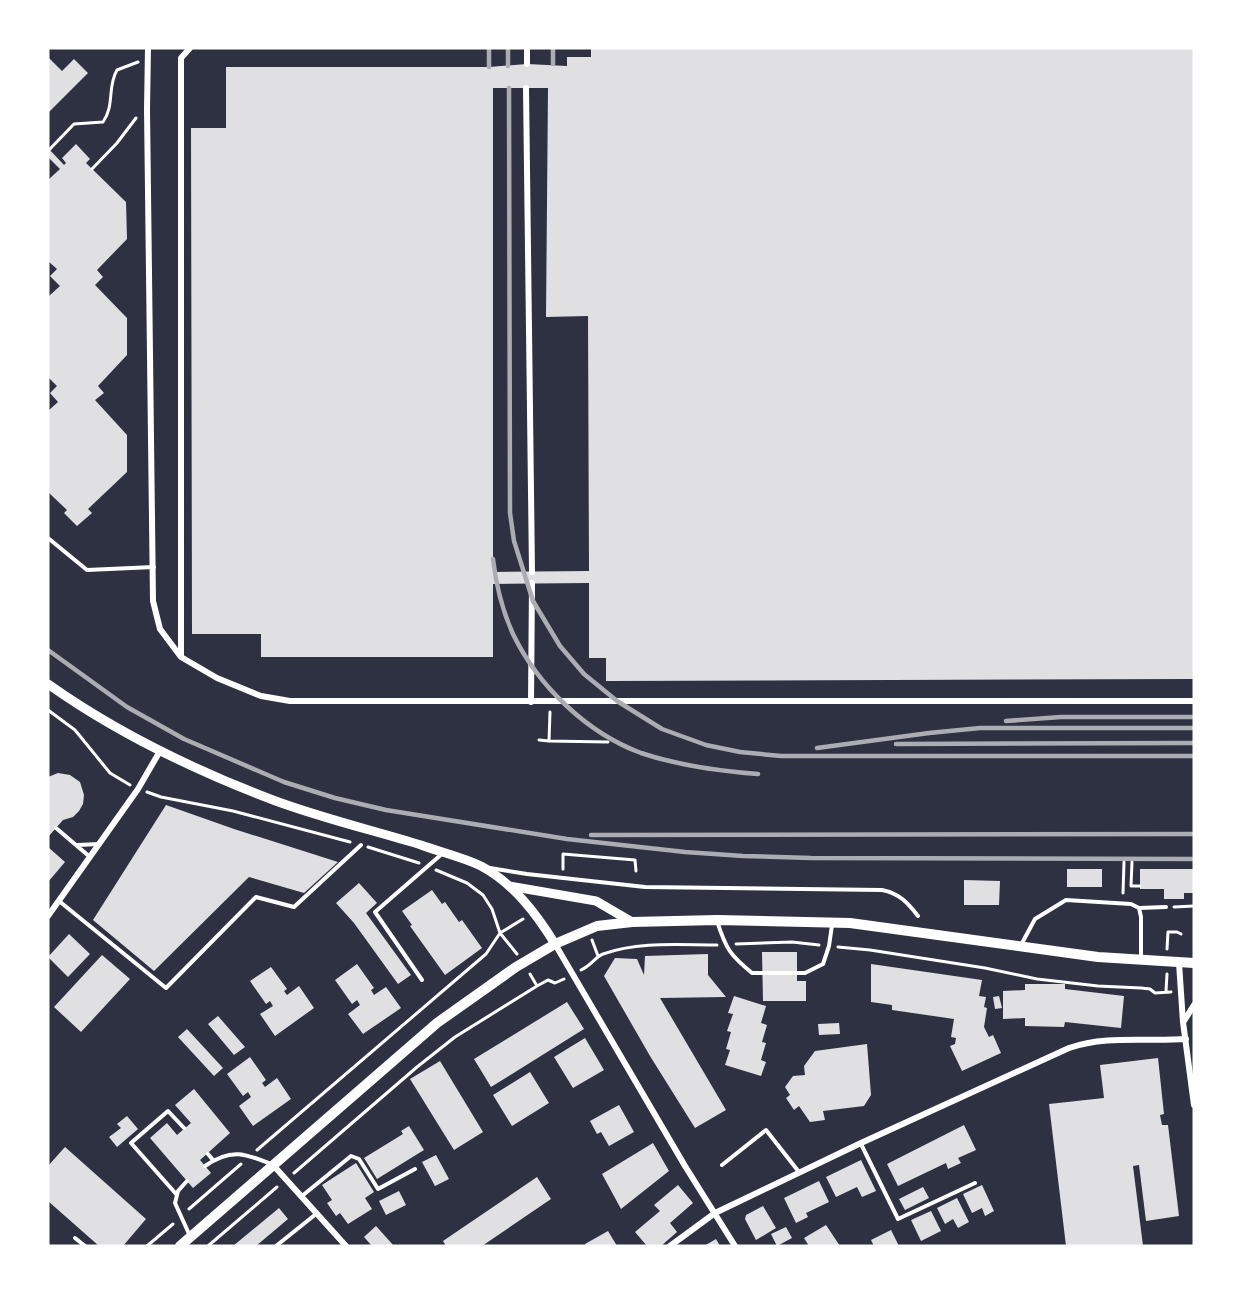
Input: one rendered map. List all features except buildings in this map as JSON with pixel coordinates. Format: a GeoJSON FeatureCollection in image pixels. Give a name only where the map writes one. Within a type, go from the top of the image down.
{"type":"FeatureCollection","features":[{"type":"Feature","properties":{"kind":"main road"},"geometry":{"type":"LineString","coordinates":[[48,684],[160,752],[214,777],[276,801],[444,853],[481,867],[508,885],[534,913],[555,944]]}},
{"type":"Feature","properties":{"kind":"main road"},"geometry":{"type":"LineString","coordinates":[[508,885],[596,901],[632,922]]}},
{"type":"Feature","properties":{"kind":"main road"},"geometry":{"type":"LineString","coordinates":[[180,1246],[437,1023],[516,967],[555,944],[597,926],[632,922],[717,920],[833,922],[1098,957],[1194,963]]}},
{"type":"Feature","properties":{"kind":"street"},"geometry":{"type":"LineString","coordinates":[[148,48],[153,601],[160,629],[181,657],[217,678],[261,696],[290,701],[1194,701]]}},
{"type":"Feature","properties":{"kind":"street"},"geometry":{"type":"LineString","coordinates":[[181,657],[181,58],[190,48]]}},
{"type":"Feature","properties":{"kind":"street"},"geometry":{"type":"LineString","coordinates":[[527,48],[527,64]]}},
{"type":"Feature","properties":{"kind":"street"},"geometry":{"type":"LineString","coordinates":[[526,88],[532,572]]}},
{"type":"Feature","properties":{"kind":"street"},"geometry":{"type":"LineString","coordinates":[[531,702],[532,583]]}},
{"type":"Feature","properties":{"kind":"street"},"geometry":{"type":"LineString","coordinates":[[48,916],[138,789],[160,752]]}},
{"type":"Feature","properties":{"kind":"street"},"geometry":{"type":"LineString","coordinates":[[555,944],[685,1166],[735,1246]]}},
{"type":"Feature","properties":{"kind":"street"},"geometry":{"type":"LineString","coordinates":[[1179,963],[1183,1022],[1194,1105]]}},
{"type":"Feature","properties":{"kind":"street"},"geometry":{"type":"LineString","coordinates":[[1183,1022],[1194,1005]]}},
{"type":"Feature","properties":{"kind":"street"},"geometry":{"type":"LineString","coordinates":[[670,1246],[715,1213],[861,1143],[1078,1044],[1107,1040],[1186,1039]]}},
{"type":"Feature","properties":{"kind":"street"},"geometry":{"type":"LineString","coordinates":[[273,1165],[346,1246]]}},
{"type":"Feature","properties":{"kind":"lane"},"geometry":{"type":"LineString","coordinates":[[48,538],[87,570],[154,567]]}},
{"type":"Feature","properties":{"kind":"lane"},"geometry":{"type":"LineString","coordinates":[[56,828],[78,845],[90,858]]}},
{"type":"Feature","properties":{"kind":"lane"},"geometry":{"type":"LineString","coordinates":[[78,845],[100,844]]}},
{"type":"Feature","properties":{"kind":"lane"},"geometry":{"type":"LineString","coordinates":[[59,901],[166,988],[256,897],[294,907],[361,845]]}},
{"type":"Feature","properties":{"kind":"lane"},"geometry":{"type":"LineString","coordinates":[[422,980],[375,912],[426,866],[444,853]]}},
{"type":"Feature","properties":{"kind":"lane"},"geometry":{"type":"LineString","coordinates":[[481,867],[645,887],[882,890],[892,892],[906,901],[918,916]]}},
{"type":"Feature","properties":{"kind":"lane"},"geometry":{"type":"LineString","coordinates":[[1021,946],[1035,920],[1066,900],[1122,903],[1139,908],[1166,907]]}},
{"type":"Feature","properties":{"kind":"lane"},"geometry":{"type":"LineString","coordinates":[[1139,908],[1141,960]]}},
{"type":"Feature","properties":{"kind":"lane"},"geometry":{"type":"LineString","coordinates":[[717,920],[724,944],[734,958],[752,973],[805,973],[823,964],[833,922]]}},
{"type":"Feature","properties":{"kind":"lane"},"geometry":{"type":"LineString","coordinates":[[177,1195],[131,1143],[168,1111],[184,1128]]}},
{"type":"Feature","properties":{"kind":"lane"},"geometry":{"type":"LineString","coordinates":[[722,1165],[766,1130],[799,1172]]}},
{"type":"Feature","properties":{"kind":"lane"},"geometry":{"type":"LineString","coordinates":[[861,1143],[898,1220],[975,1183]]}},
{"type":"Feature","properties":{"kind":"lane"},"geometry":{"type":"LineString","coordinates":[[208,1154],[213,1160]]}},
{"type":"Feature","properties":{"kind":"lane"},"geometry":{"type":"LineString","coordinates":[[205,1166],[225,1154],[250,1155],[273,1165]]}},
{"type":"Feature","properties":{"kind":"lane"},"geometry":{"type":"LineString","coordinates":[[302,1197],[351,1156],[359,1159],[378,1189],[416,1169]]}},
{"type":"Feature","properties":{"kind":"lane"},"geometry":{"type":"LineString","coordinates":[[187,1181],[177,1195],[175,1203],[190,1237]]}},
{"type":"Feature","properties":{"kind":"lane"},"geometry":{"type":"LineString","coordinates":[[276,1246],[317,1213]]}},
{"type":"Feature","properties":{"kind":"lane"},"geometry":{"type":"LineString","coordinates":[[75,1238],[85,1246]]}},
{"type":"Feature","properties":{"kind":"path"},"geometry":{"type":"LineString","coordinates":[[48,151],[74,123],[103,122],[109,113],[111,87],[117,70],[148,59]]}},
{"type":"Feature","properties":{"kind":"path"},"geometry":{"type":"LineString","coordinates":[[92,169],[147,109]]}},
{"type":"Feature","properties":{"kind":"path"},"geometry":{"type":"LineString","coordinates":[[549,701],[549,741]]}},
{"type":"Feature","properties":{"kind":"path"},"geometry":{"type":"LineString","coordinates":[[48,710],[75,730],[110,773],[120,781],[161,797],[233,811],[361,845],[426,866],[467,883],[483,895],[492,909],[500,933],[486,954],[147,1246]]}},
{"type":"Feature","properties":{"kind":"path"},"geometry":{"type":"LineString","coordinates":[[539,740],[608,742]]}},
{"type":"Feature","properties":{"kind":"path"},"geometry":{"type":"LineString","coordinates":[[563,868],[563,854],[635,860],[636,871]]}},
{"type":"Feature","properties":{"kind":"path"},"geometry":{"type":"LineString","coordinates":[[1122,903],[1124,862]]}},
{"type":"Feature","properties":{"kind":"path"},"geometry":{"type":"LineString","coordinates":[[1132,862],[1131,886],[1140,886]]}},
{"type":"Feature","properties":{"kind":"path"},"geometry":{"type":"LineString","coordinates":[[1166,907],[1194,906]]}},
{"type":"Feature","properties":{"kind":"path"},"geometry":{"type":"LineString","coordinates":[[208,1246],[455,1037],[548,980],[555,983],[591,966],[598,956],[634,946],[792,942],[870,950],[986,968],[1037,979],[1150,989],[1155,993]]}},
{"type":"Feature","properties":{"kind":"railway"},"geometry":{"type":"LineString","coordinates":[[489,48],[489,67]]}},
{"type":"Feature","properties":{"kind":"railway"},"geometry":{"type":"LineString","coordinates":[[508,48],[508,66]]}},
{"type":"Feature","properties":{"kind":"railway"},"geometry":{"type":"LineString","coordinates":[[553,48],[553,64]]}},
{"type":"Feature","properties":{"kind":"railway"},"geometry":{"type":"LineString","coordinates":[[509,88],[510,513],[514,541],[533,601],[560,646],[584,674],[617,701],[662,729],[706,745],[740,752],[781,756],[1194,756]]}},
{"type":"Feature","properties":{"kind":"railway"},"geometry":{"type":"LineString","coordinates":[[493,559],[509,625],[523,653],[550,689],[583,720],[621,744],[656,758],[699,767],[758,774]]}},
{"type":"Feature","properties":{"kind":"railway"},"geometry":{"type":"LineString","coordinates":[[48,650],[127,707],[184,739],[284,782],[335,798],[386,810],[567,839],[743,856],[1194,859]]}},
{"type":"Feature","properties":{"kind":"railway"},"geometry":{"type":"LineString","coordinates":[[1006,721],[1061,717],[1194,717]]}},
{"type":"Feature","properties":{"kind":"railway"},"geometry":{"type":"LineString","coordinates":[[817,748],[980,728],[1194,728]]}},
{"type":"Feature","properties":{"kind":"railway"},"geometry":{"type":"LineString","coordinates":[[896,744],[1194,743]]}},
{"type":"Feature","properties":{"kind":"railway"},"geometry":{"type":"LineString","coordinates":[[591,835],[1194,834]]}}]}
